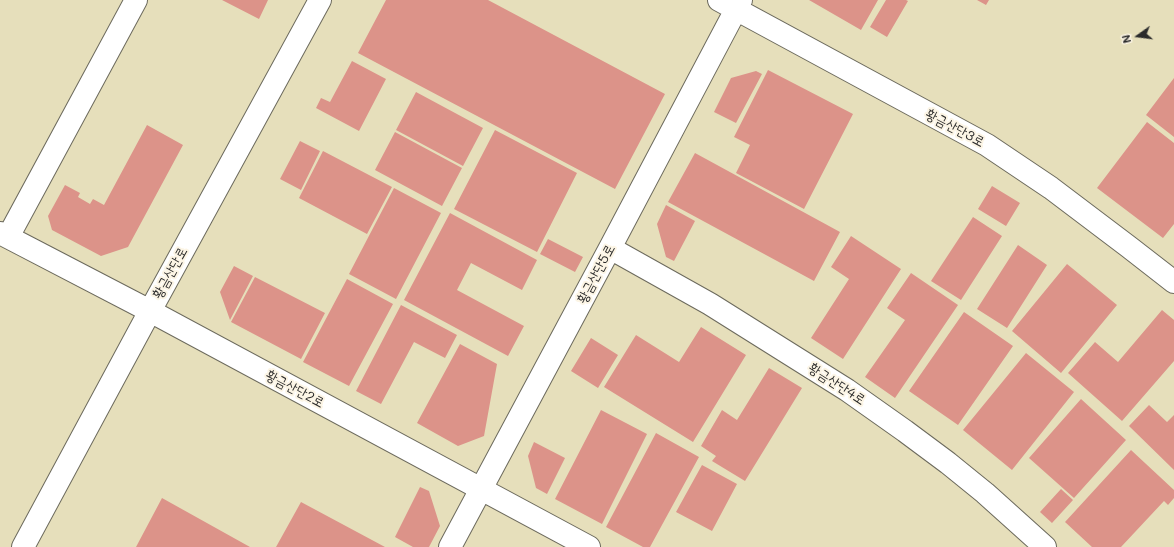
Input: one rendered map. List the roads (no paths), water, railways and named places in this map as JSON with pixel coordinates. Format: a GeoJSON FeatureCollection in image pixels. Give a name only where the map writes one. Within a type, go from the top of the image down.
{"type":"FeatureCollection","features":[{"type":"Feature","properties":{"kind":"street"},"geometry":{"type":"LineString","coordinates":[[4,235],[136,0]]}},
{"type":"Feature","properties":{"kind":"street","name":"황금산단로"},"geometry":{"type":"LineString","coordinates":[[23,547],[150,310],[320,0]]}},
{"type":"Feature","properties":{"kind":"street","name":"황금산단5로"},"geometry":{"type":"LineString","coordinates":[[450,547],[610,248],[732,3]]}},
{"type":"Feature","properties":{"kind":"street","name":"황금산단3로"},"geometry":{"type":"LineString","coordinates":[[732,3],[987,145],[1051,188],[1174,282]]}},
{"type":"Feature","properties":{"kind":"street","name":"황금산단2로"},"geometry":{"type":"LineString","coordinates":[[4,235],[150,310],[589,547]]}},
{"type":"Feature","properties":{"kind":"street","name":"황금산단4로"},"geometry":{"type":"LineString","coordinates":[[610,248],[710,304],[847,390],[954,468],[985,493],[1045,547]]}}]}
